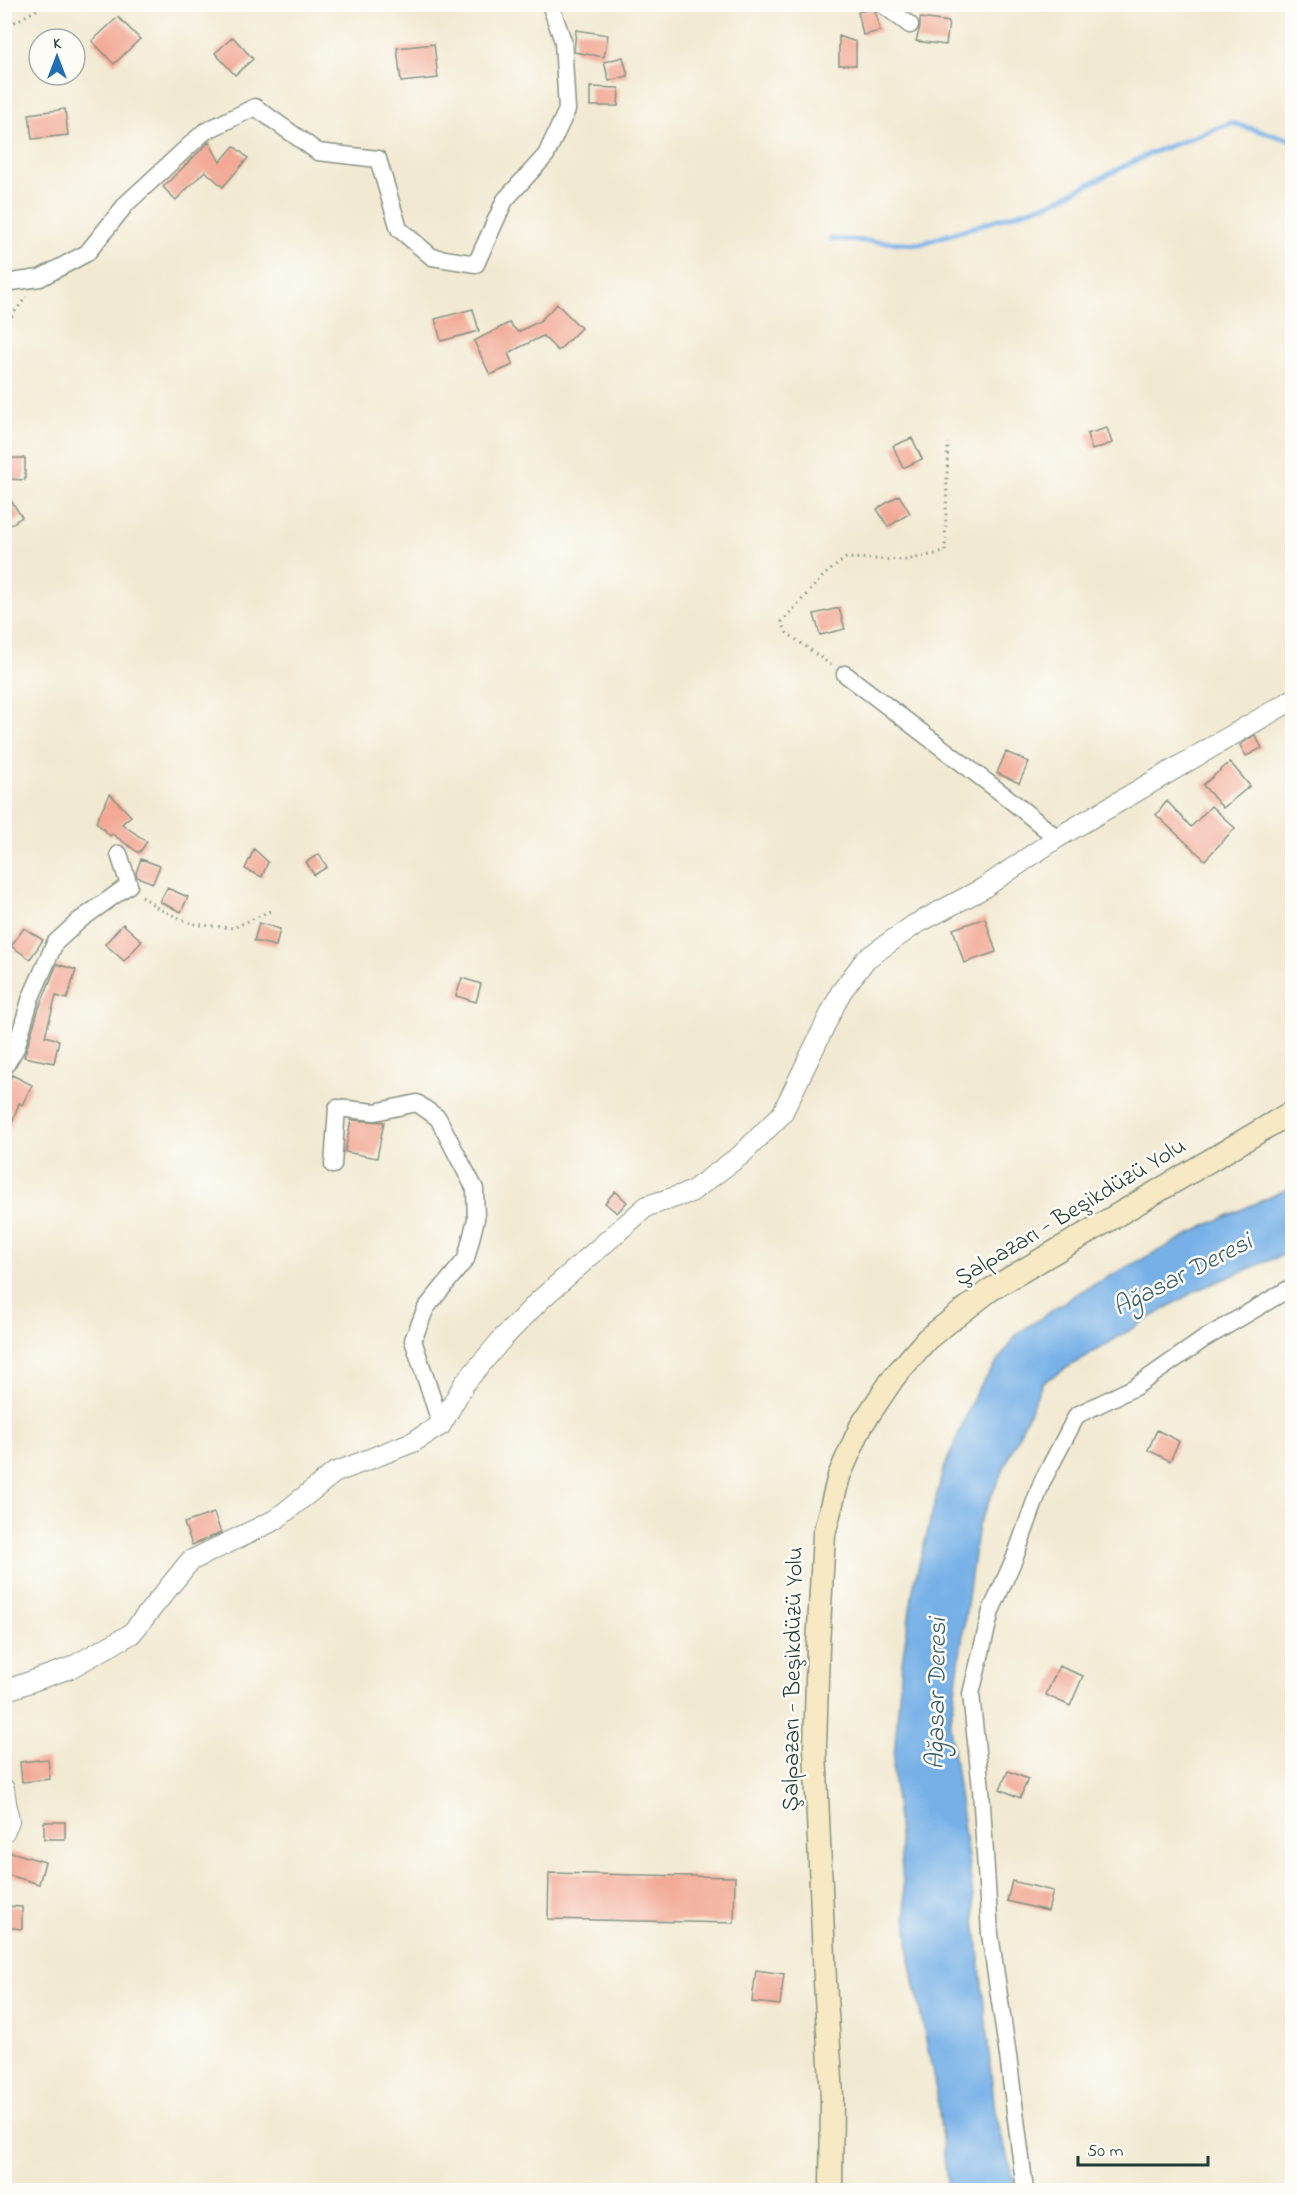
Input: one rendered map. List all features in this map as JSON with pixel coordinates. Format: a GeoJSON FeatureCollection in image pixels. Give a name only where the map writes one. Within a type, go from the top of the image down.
{"type":"FeatureCollection","features":[{"type":"Feature","properties":{"kind":"main road","name":"Şalpazarı - Beşikdüzü Yolu"},"geometry":{"type":"LineString","coordinates":[[831,2190],[832,2097],[815,1748],[824,1534],[839,1476],[861,1426],[894,1377],[927,1339],[990,1290],[1293,1112]]}},
{"type":"Feature","properties":{"kind":"street"},"geometry":{"type":"LineString","coordinates":[[4,283],[40,279],[87,253],[127,203],[204,132],[255,107],[318,152],[378,159],[399,228],[432,257],[476,264],[505,200],[546,154],[567,110],[563,41],[550,4]]}},
{"type":"Feature","properties":{"kind":"street"},"geometry":{"type":"LineString","coordinates":[[882,4],[910,25]]}},
{"type":"Feature","properties":{"kind":"street"},"geometry":{"type":"LineString","coordinates":[[845,674],[1057,838]]}},
{"type":"Feature","properties":{"kind":"street"},"geometry":{"type":"LineString","coordinates":[[4,1691],[70,1668],[131,1634],[190,1561],[275,1520],[334,1473],[413,1442],[441,1425],[464,1384],[502,1339],[540,1300],[647,1206],[691,1192],[741,1155],[782,1114],[841,992],[866,959],[914,924],[982,889],[1057,838],[1293,700]]}},
{"type":"Feature","properties":{"kind":"street"},"geometry":{"type":"LineString","coordinates":[[4,1068],[16,1048],[31,997],[55,943],[80,920],[129,885],[119,854]]}},
{"type":"Feature","properties":{"kind":"street"},"geometry":{"type":"LineString","coordinates":[[333,1165],[337,1108],[375,1112],[417,1103],[438,1118],[475,1190],[476,1220],[466,1258],[426,1308],[413,1340],[441,1425]]}},
{"type":"Feature","properties":{"kind":"street"},"geometry":{"type":"LineString","coordinates":[[1024,2190],[990,1934],[981,1789],[971,1694],[991,1611],[1015,1557],[1042,1482],[1077,1414],[1135,1387],[1204,1339],[1293,1287]]}},
{"type":"Feature","properties":{"kind":"street"},"geometry":{"type":"LineString","coordinates":[[4,1789],[6,1822]]}},
{"type":"Feature","properties":{"kind":"path"},"geometry":{"type":"LineString","coordinates":[[4,28],[47,4]]}},
{"type":"Feature","properties":{"kind":"path"},"geometry":{"type":"LineString","coordinates":[[4,326],[40,279]]}},
{"type":"Feature","properties":{"kind":"path"},"geometry":{"type":"LineString","coordinates":[[845,674],[787,633],[782,622],[824,576],[846,558],[906,560],[945,552],[948,443]]}},
{"type":"Feature","properties":{"kind":"path"},"geometry":{"type":"LineString","coordinates":[[129,885],[159,909],[193,924],[233,928],[270,911]]}},
{"type":"Feature","properties":{"kind":"water","name":"Ağasar Deresi"},"geometry":{"type":"Polygon","coordinates":[[[1292,1187],[1292,1251],[1195,1291],[1043,1382],[978,1525],[950,1727],[972,1889],[995,2111],[1016,2190],[948,2190],[937,2095],[910,1960],[893,1769],[902,1662],[914,1584],[943,1471],[976,1392],[1017,1334],[1078,1293],[1207,1225],[1292,1187]]]}},
{"type":"Feature","properties":{"kind":"building"},"geometry":{"type":"Polygon","coordinates":[[[873,9],[880,31],[863,35],[858,12],[873,9]]]}},
{"type":"Feature","properties":{"kind":"building"},"geometry":{"type":"Polygon","coordinates":[[[118,17],[140,39],[114,64],[92,41],[118,17]]]}},
{"type":"Feature","properties":{"kind":"building"},"geometry":{"type":"Polygon","coordinates":[[[920,18],[949,22],[946,45],[916,41],[920,18]]]}},
{"type":"Feature","properties":{"kind":"building"},"geometry":{"type":"Polygon","coordinates":[[[576,30],[608,35],[604,57],[574,52],[576,30]]]}},
{"type":"Feature","properties":{"kind":"building"},"geometry":{"type":"Polygon","coordinates":[[[839,36],[856,42],[856,65],[839,65],[839,36]]]}},
{"type":"Feature","properties":{"kind":"building"},"geometry":{"type":"Polygon","coordinates":[[[233,37],[253,59],[235,75],[215,53],[233,37]]]}},
{"type":"Feature","properties":{"kind":"building"},"geometry":{"type":"Polygon","coordinates":[[[434,44],[438,78],[401,82],[397,48],[434,44]]]}},
{"type":"Feature","properties":{"kind":"building"},"geometry":{"type":"Polygon","coordinates":[[[623,57],[628,76],[609,81],[604,62],[623,57]]]}},
{"type":"Feature","properties":{"kind":"building"},"geometry":{"type":"Polygon","coordinates":[[[590,87],[619,88],[618,106],[590,106],[590,87]]]}},
{"type":"Feature","properties":{"kind":"building"},"geometry":{"type":"Polygon","coordinates":[[[65,109],[68,135],[32,139],[29,114],[65,109]]]}},
{"type":"Feature","properties":{"kind":"building"},"geometry":{"type":"Polygon","coordinates":[[[209,142],[220,162],[234,146],[248,158],[223,187],[205,171],[176,200],[163,187],[209,142]]]}},
{"type":"Feature","properties":{"kind":"building"},"geometry":{"type":"Polygon","coordinates":[[[557,304],[581,328],[558,351],[543,336],[508,353],[513,365],[490,375],[474,341],[509,323],[518,332],[540,321],[557,304]]]}},
{"type":"Feature","properties":{"kind":"building"},"geometry":{"type":"Polygon","coordinates":[[[473,309],[479,331],[441,341],[435,319],[473,309]]]}},
{"type":"Feature","properties":{"kind":"building"},"geometry":{"type":"Polygon","coordinates":[[[1107,428],[1112,443],[1092,450],[1087,434],[1107,428]]]}},
{"type":"Feature","properties":{"kind":"building"},"geometry":{"type":"Polygon","coordinates":[[[912,438],[922,459],[903,468],[893,446],[912,438]]]}},
{"type":"Feature","properties":{"kind":"building"},"geometry":{"type":"Polygon","coordinates":[[[9,458],[25,458],[25,480],[9,479],[9,458]]]}},
{"type":"Feature","properties":{"kind":"building"},"geometry":{"type":"Polygon","coordinates":[[[4,490],[22,517],[4,529],[4,490]]]}},
{"type":"Feature","properties":{"kind":"building"},"geometry":{"type":"Polygon","coordinates":[[[899,495],[910,513],[888,527],[877,509],[899,495]]]}},
{"type":"Feature","properties":{"kind":"building"},"geometry":{"type":"Polygon","coordinates":[[[839,608],[845,629],[820,635],[814,614],[839,608]]]}},
{"type":"Feature","properties":{"kind":"building"},"geometry":{"type":"Polygon","coordinates":[[[1255,735],[1262,748],[1246,756],[1240,745],[1255,735]]]}},
{"type":"Feature","properties":{"kind":"building"},"geometry":{"type":"Polygon","coordinates":[[[1006,752],[1029,762],[1019,783],[997,773],[1006,752]]]}},
{"type":"Feature","properties":{"kind":"building"},"geometry":{"type":"Polygon","coordinates":[[[1230,762],[1250,786],[1223,808],[1203,785],[1230,762]]]}},
{"type":"Feature","properties":{"kind":"building"},"geometry":{"type":"Polygon","coordinates":[[[110,794],[131,816],[122,824],[147,842],[139,853],[112,834],[110,836],[96,822],[110,794]]]}},
{"type":"Feature","properties":{"kind":"building"},"geometry":{"type":"Polygon","coordinates":[[[1167,801],[1191,827],[1211,806],[1235,828],[1205,860],[1156,815],[1167,801]]]}},
{"type":"Feature","properties":{"kind":"building"},"geometry":{"type":"Polygon","coordinates":[[[254,849],[268,862],[262,877],[245,869],[254,849]]]}},
{"type":"Feature","properties":{"kind":"building"},"geometry":{"type":"Polygon","coordinates":[[[319,854],[327,867],[314,875],[306,862],[319,854]]]}},
{"type":"Feature","properties":{"kind":"building"},"geometry":{"type":"Polygon","coordinates":[[[141,859],[160,866],[153,883],[137,877],[136,873],[141,859]]]}},
{"type":"Feature","properties":{"kind":"building"},"geometry":{"type":"Polygon","coordinates":[[[167,888],[188,897],[181,912],[160,902],[167,888]]]}},
{"type":"Feature","properties":{"kind":"building"},"geometry":{"type":"Polygon","coordinates":[[[985,918],[996,952],[964,963],[953,929],[985,918]]]}},
{"type":"Feature","properties":{"kind":"building"},"geometry":{"type":"Polygon","coordinates":[[[259,923],[280,929],[276,946],[254,941],[259,923]]]}},
{"type":"Feature","properties":{"kind":"building"},"geometry":{"type":"Polygon","coordinates":[[[123,924],[142,941],[124,961],[105,944],[123,924]]]}},
{"type":"Feature","properties":{"kind":"building"},"geometry":{"type":"Polygon","coordinates":[[[24,928],[43,940],[30,959],[11,946],[24,928]]]}},
{"type":"Feature","properties":{"kind":"building"},"geometry":{"type":"Polygon","coordinates":[[[57,964],[76,970],[67,999],[56,996],[45,1036],[59,1040],[54,1063],[24,1057],[39,1008],[57,964]]]}},
{"type":"Feature","properties":{"kind":"building"},"geometry":{"type":"Polygon","coordinates":[[[462,978],[481,984],[476,1002],[456,996],[462,978]]]}},
{"type":"Feature","properties":{"kind":"building"},"geometry":{"type":"Polygon","coordinates":[[[12,1075],[32,1085],[22,1105],[19,1103],[7,1137],[4,1137],[4,1088],[12,1075]]]}},
{"type":"Feature","properties":{"kind":"building"},"geometry":{"type":"Polygon","coordinates":[[[351,1120],[384,1122],[377,1158],[345,1152],[351,1120]]]}},
{"type":"Feature","properties":{"kind":"building"},"geometry":{"type":"Polygon","coordinates":[[[615,1191],[627,1202],[617,1213],[605,1203],[615,1191]]]}},
{"type":"Feature","properties":{"kind":"building"},"geometry":{"type":"Polygon","coordinates":[[[1157,1430],[1179,1441],[1170,1461],[1148,1450],[1157,1430]]]}},
{"type":"Feature","properties":{"kind":"building"},"geometry":{"type":"Polygon","coordinates":[[[214,1513],[221,1533],[192,1545],[184,1523],[214,1513]]]}},
{"type":"Feature","properties":{"kind":"building"},"geometry":{"type":"Polygon","coordinates":[[[1059,1666],[1083,1676],[1070,1706],[1046,1695],[1059,1666]]]}},
{"type":"Feature","properties":{"kind":"building"},"geometry":{"type":"Polygon","coordinates":[[[48,1759],[50,1779],[22,1782],[20,1762],[48,1759]]]}},
{"type":"Feature","properties":{"kind":"building"},"geometry":{"type":"Polygon","coordinates":[[[1008,1771],[1028,1779],[1020,1798],[1000,1789],[1008,1771]]]}},
{"type":"Feature","properties":{"kind":"building"},"geometry":{"type":"Polygon","coordinates":[[[44,1822],[65,1822],[65,1839],[44,1839],[44,1822]]]}},
{"type":"Feature","properties":{"kind":"building"},"geometry":{"type":"Polygon","coordinates":[[[11,1852],[45,1862],[39,1884],[5,1874],[11,1852]]]}},
{"type":"Feature","properties":{"kind":"building"},"geometry":{"type":"Polygon","coordinates":[[[549,1873],[735,1877],[734,1923],[548,1919],[549,1873]]]}},
{"type":"Feature","properties":{"kind":"building"},"geometry":{"type":"Polygon","coordinates":[[[1012,1881],[1053,1891],[1048,1911],[1007,1901],[1012,1881]]]}},
{"type":"Feature","properties":{"kind":"building"},"geometry":{"type":"Polygon","coordinates":[[[4,1906],[22,1907],[22,1929],[4,1927],[4,1906]]]}},
{"type":"Feature","properties":{"kind":"building"},"geometry":{"type":"Polygon","coordinates":[[[756,1970],[784,1974],[780,2005],[752,2002],[756,1970]]]}},
{"type":"Feature","properties":{"kind":"waterway"},"geometry":{"type":"LineString","coordinates":[[831,239],[919,244],[1051,203],[1151,153],[1231,123],[1292,140]]}}]}
